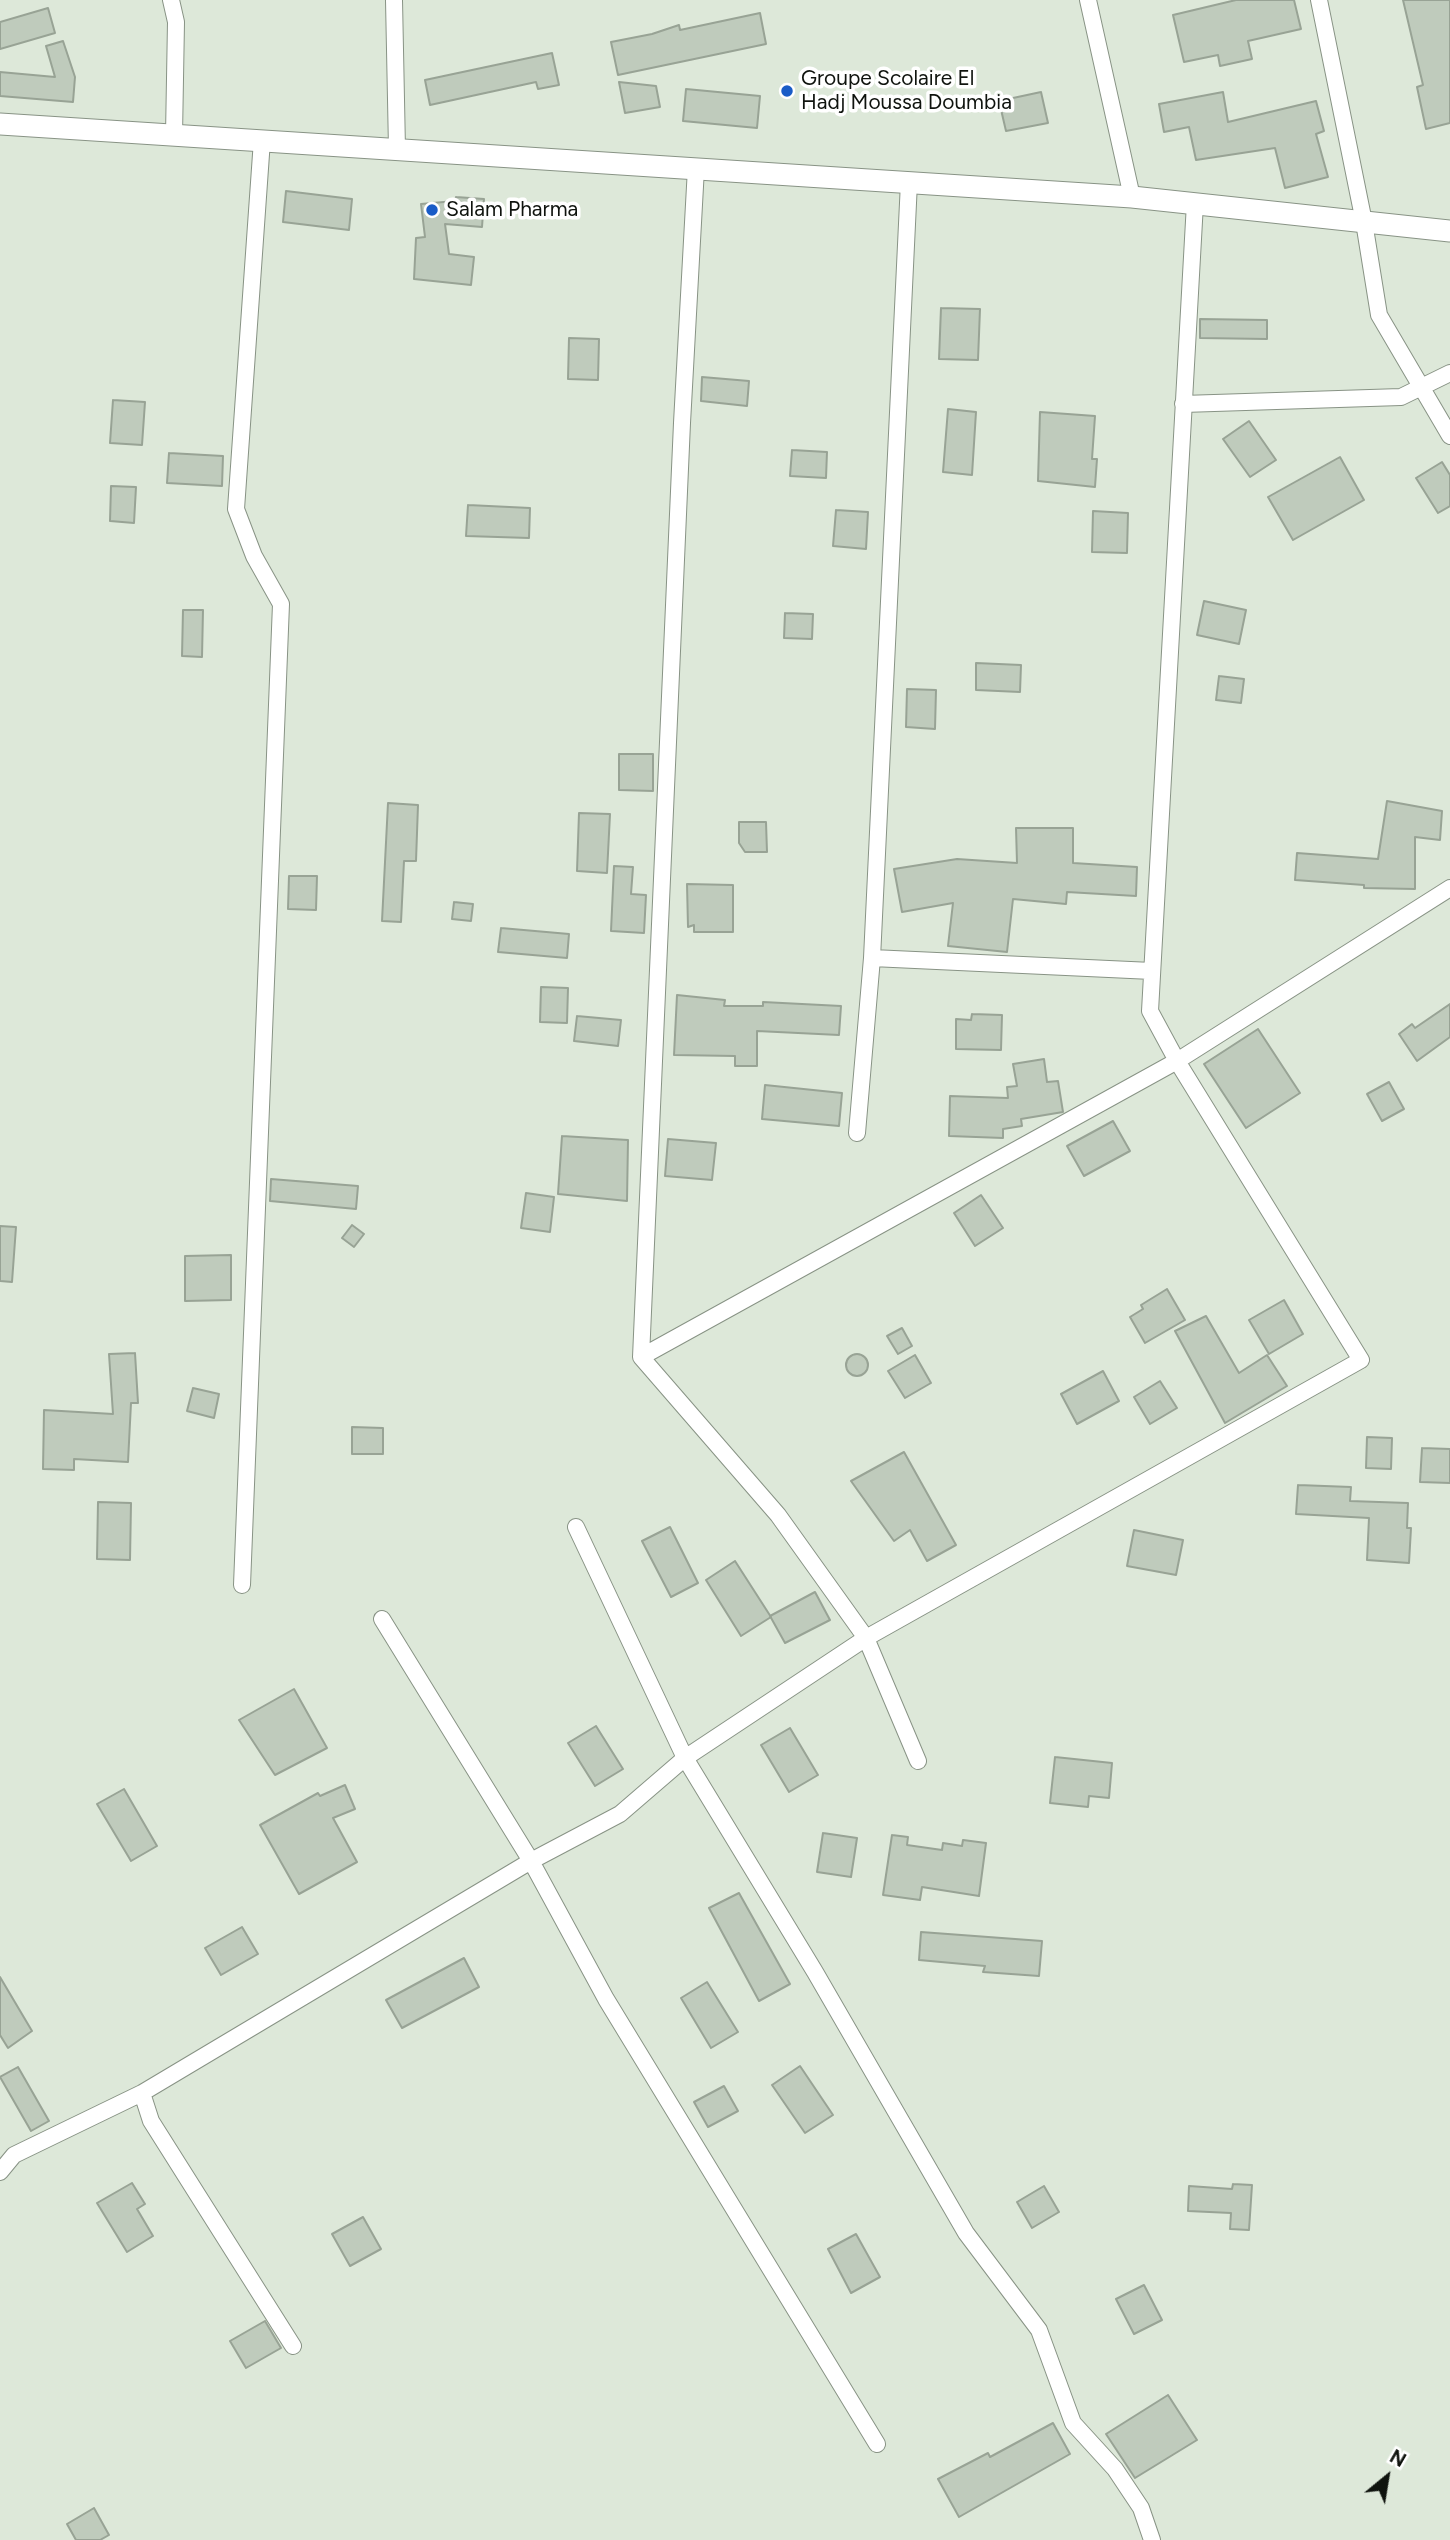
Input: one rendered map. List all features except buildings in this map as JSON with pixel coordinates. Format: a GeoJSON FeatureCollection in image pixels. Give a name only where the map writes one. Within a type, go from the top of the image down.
{"type":"FeatureCollection","features":[{"type":"Feature","properties":{"kind":"street"},"geometry":{"type":"LineString","coordinates":[[171,0],[176,22],[174,135]]}},
{"type":"Feature","properties":{"kind":"street"},"geometry":{"type":"LineString","coordinates":[[394,0],[397,149]]}},
{"type":"Feature","properties":{"kind":"street"},"geometry":{"type":"LineString","coordinates":[[1087,0],[1132,197]]}},
{"type":"Feature","properties":{"kind":"street"},"geometry":{"type":"LineString","coordinates":[[1319,0],[1364,222],[1379,315],[1450,436]]}},
{"type":"Feature","properties":{"kind":"street"},"geometry":{"type":"LineString","coordinates":[[0,124],[1132,197],[1450,231]]}},
{"type":"Feature","properties":{"kind":"street"},"geometry":{"type":"LineString","coordinates":[[242,1585],[281,604],[254,555],[236,509],[262,141]]}},
{"type":"Feature","properties":{"kind":"street"},"geometry":{"type":"LineString","coordinates":[[696,168],[681,437],[641,1357],[778,1515],[866,1638],[918,1761]]}},
{"type":"Feature","properties":{"kind":"street"},"geometry":{"type":"LineString","coordinates":[[857,1133],[872,958],[909,183]]}},
{"type":"Feature","properties":{"kind":"street"},"geometry":{"type":"LineString","coordinates":[[0,2172],[14,2155],[142,2093],[531,1861],[620,1814],[685,1758],[866,1638],[1361,1360],[1177,1061],[1150,1011],[1195,203]]}},
{"type":"Feature","properties":{"kind":"street"},"geometry":{"type":"LineString","coordinates":[[1183,404],[1401,397],[1450,373]]}},
{"type":"Feature","properties":{"kind":"street"},"geometry":{"type":"LineString","coordinates":[[641,1357],[1177,1061],[1450,888]]}},
{"type":"Feature","properties":{"kind":"street"},"geometry":{"type":"LineString","coordinates":[[872,958],[1152,971]]}},
{"type":"Feature","properties":{"kind":"street"},"geometry":{"type":"LineString","coordinates":[[576,1527],[685,1758],[822,1983],[966,2233],[1039,2330],[1073,2423],[1115,2469],[1142,2508],[1152,2540]]}},
{"type":"Feature","properties":{"kind":"street"},"geometry":{"type":"LineString","coordinates":[[382,1619],[531,1861],[606,1999],[877,2444]]}},
{"type":"Feature","properties":{"kind":"street"},"geometry":{"type":"LineString","coordinates":[[142,2093],[151,2122],[293,2346]]}},
{"type":"Feature","properties":{"kind":"place","name":"Groupe Scolaire El Hadj Moussa Doumbia"},"geometry":{"type":"Point","coordinates":[787,91]}},
{"type":"Feature","properties":{"kind":"place","name":"Salam Pharma"},"geometry":{"type":"Point","coordinates":[432,210]}}]}
